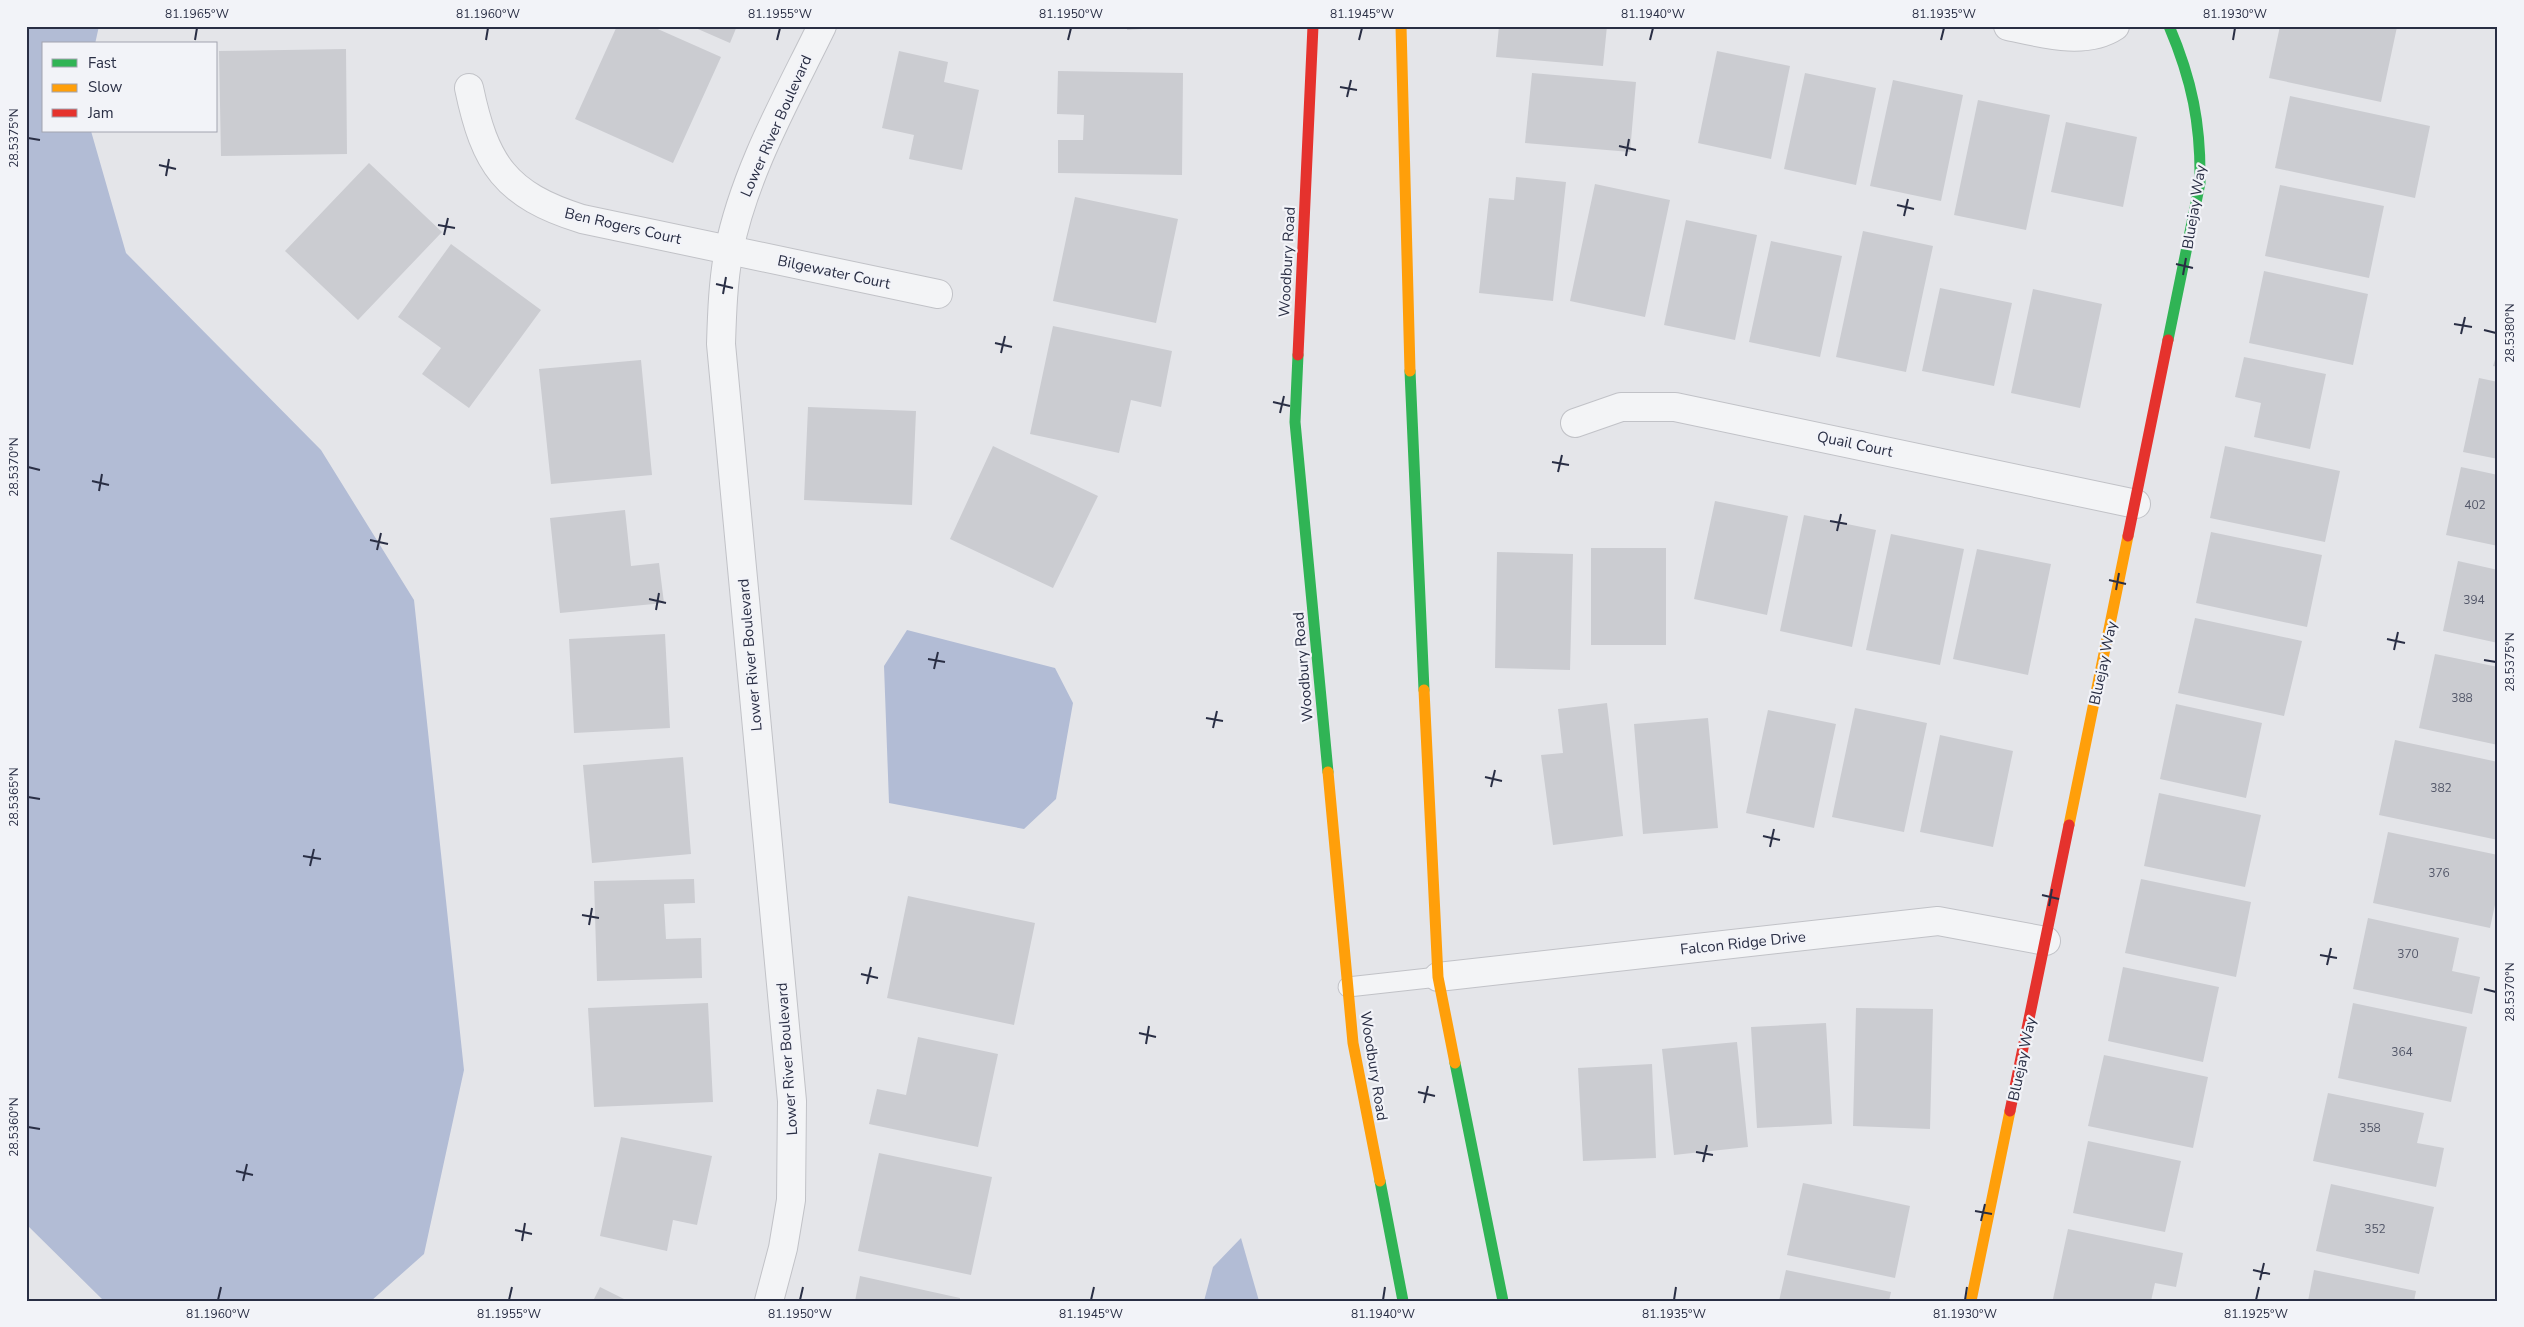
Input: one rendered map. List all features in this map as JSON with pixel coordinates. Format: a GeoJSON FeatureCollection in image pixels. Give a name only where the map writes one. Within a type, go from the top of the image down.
{"type":"FeatureCollection","features":[{"type":"Feature","properties":{"kind":"street","name":"Lower River Boulevard"},"geometry":{"type":"LineString","coordinates":[[768,1301],[783,1248],[791,1200],[792,1101],[721,344],[723,296],[729,250],[742,202],[761,154],[822,26]]}},
{"type":"Feature","properties":{"kind":"street","name":"Woodbury Road"},"geometry":{"type":"LineString","coordinates":[[1313,26],[1295,422],[1353,1043],[1402,1301]]}},
{"type":"Feature","properties":{"kind":"street"},"geometry":{"type":"LineString","coordinates":[[1401,26],[1411,422],[1438,977],[1503,1301]]}},
{"type":"Feature","properties":{"kind":"street"},"geometry":{"type":"LineString","coordinates":[[2008,26],[2050,35],[2085,36],[2115,26]]}},
{"type":"Feature","properties":{"kind":"street","name":"Bluejay Way"},"geometry":{"type":"LineString","coordinates":[[1971,1301],[2136,504],[2200,183],[2202,143],[2197,106],[2187,71],[2169,26]]}},
{"type":"Feature","properties":{"kind":"street","name":"Ben Rogers Court"},"geometry":{"type":"LineString","coordinates":[[469,88],[483,141],[494,164],[512,184],[530,199],[555,211],[582,219],[729,250]]}},
{"type":"Feature","properties":{"kind":"street","name":"Bilgewater Court"},"geometry":{"type":"LineString","coordinates":[[729,250],[938,294]]}},
{"type":"Feature","properties":{"kind":"street","name":"Quail Court"},"geometry":{"type":"LineString","coordinates":[[1575,423],[1621,407],[1675,407],[2136,504]]}},
{"type":"Feature","properties":{"kind":"street","name":"Falcon Ridge Drive"},"geometry":{"type":"LineString","coordinates":[[1438,977],[1938,921],[2046,941]]}},
{"type":"Feature","properties":{"kind":"lane"},"geometry":{"type":"LineString","coordinates":[[1348,987],[1438,977]]}},
{"type":"Feature","properties":{"kind":"water"},"geometry":{"type":"Polygon","coordinates":[[[26,26],[99,26],[95,42],[42,42],[42,132],[91,132],[126,253],[321,450],[414,600],[464,1070],[424,1254],[371,1301],[104,1301],[26,1224],[26,26]]]}},
{"type":"Feature","properties":{"kind":"water"},"geometry":{"type":"Polygon","coordinates":[[[907,630],[1055,668],[1073,703],[1056,799],[1024,829],[889,803],[884,666],[907,630]]]}},
{"type":"Feature","properties":{"kind":"water"},"geometry":{"type":"Polygon","coordinates":[[[1241,1238],[1259,1301],[1204,1301],[1213,1267],[1241,1238]]]}},
{"type":"Feature","properties":{"kind":"building"},"geometry":{"type":"Polygon","coordinates":[[[617,26],[651,26],[721,57],[673,163],[575,119],[617,26]]]}},
{"type":"Feature","properties":{"kind":"building"},"geometry":{"type":"Polygon","coordinates":[[[691,26],[737,26],[730,43],[691,26]]]}},
{"type":"Feature","properties":{"kind":"building"},"geometry":{"type":"Polygon","coordinates":[[[1127,26],[1158,26],[1158,28],[1127,30],[1127,26]]]}},
{"type":"Feature","properties":{"kind":"building"},"geometry":{"type":"Polygon","coordinates":[[[1499,26],[1607,26],[1603,66],[1496,57],[1499,26]]]}},
{"type":"Feature","properties":{"kind":"building"},"geometry":{"type":"Polygon","coordinates":[[[2280,26],[2397,27],[2381,102],[2269,78],[2280,26]]]}},
{"type":"Feature","properties":{"kind":"building"},"geometry":{"type":"Polygon","coordinates":[[[346,49],[347,154],[221,156],[219,51],[346,49]]]}},
{"type":"Feature","properties":{"kind":"building"},"geometry":{"type":"Polygon","coordinates":[[[899,51],[948,62],[944,82],[979,90],[962,170],[909,159],[914,135],[882,128],[899,51]]]}},
{"type":"Feature","properties":{"kind":"building"},"geometry":{"type":"Polygon","coordinates":[[[1717,51],[1790,66],[1771,159],[1698,143],[1717,51]]]}},
{"type":"Feature","properties":{"kind":"building"},"geometry":{"type":"Polygon","coordinates":[[[1058,71],[1183,73],[1182,175],[1058,173],[1058,140],[1083,140],[1084,115],[1057,114],[1058,71]]]}},
{"type":"Feature","properties":{"kind":"building"},"geometry":{"type":"Polygon","coordinates":[[[1532,73],[1636,82],[1630,152],[1525,143],[1532,73]]]}},
{"type":"Feature","properties":{"kind":"building"},"geometry":{"type":"Polygon","coordinates":[[[1805,73],[1876,88],[1856,185],[1784,169],[1805,73]]]}},
{"type":"Feature","properties":{"kind":"building"},"geometry":{"type":"Polygon","coordinates":[[[1893,80],[1963,95],[1941,201],[1870,186],[1893,80]]]}},
{"type":"Feature","properties":{"kind":"building"},"geometry":{"type":"Polygon","coordinates":[[[2290,96],[2430,126],[2415,198],[2275,168],[2290,96]]]}},
{"type":"Feature","properties":{"kind":"building"},"geometry":{"type":"Polygon","coordinates":[[[1978,100],[2050,115],[2026,230],[1954,215],[1978,100]]]}},
{"type":"Feature","properties":{"kind":"building"},"geometry":{"type":"Polygon","coordinates":[[[2066,122],[2137,137],[2123,207],[2051,192],[2066,122]]]}},
{"type":"Feature","properties":{"kind":"building"},"geometry":{"type":"Polygon","coordinates":[[[369,163],[442,232],[358,320],[285,251],[369,163]]]}},
{"type":"Feature","properties":{"kind":"building"},"geometry":{"type":"Polygon","coordinates":[[[1516,177],[1566,182],[1553,301],[1479,293],[1489,198],[1514,200],[1516,177]]]}},
{"type":"Feature","properties":{"kind":"building"},"geometry":{"type":"Polygon","coordinates":[[[1595,184],[1670,200],[1645,317],[1570,301],[1595,184]]]}},
{"type":"Feature","properties":{"kind":"building"},"geometry":{"type":"Polygon","coordinates":[[[2280,185],[2384,206],[2369,278],[2265,256],[2280,185]]]}},
{"type":"Feature","properties":{"kind":"building"},"geometry":{"type":"Polygon","coordinates":[[[1075,197],[1178,219],[1156,323],[1053,301],[1075,197]]]}},
{"type":"Feature","properties":{"kind":"building"},"geometry":{"type":"Polygon","coordinates":[[[1686,220],[1757,235],[1735,340],[1664,325],[1686,220]]]}},
{"type":"Feature","properties":{"kind":"building"},"geometry":{"type":"Polygon","coordinates":[[[1863,231],[1933,246],[1906,372],[1836,357],[1863,231]]]}},
{"type":"Feature","properties":{"kind":"building"},"geometry":{"type":"Polygon","coordinates":[[[1771,241],[1842,256],[1820,357],[1749,342],[1771,241]]]}},
{"type":"Feature","properties":{"kind":"building"},"geometry":{"type":"Polygon","coordinates":[[[451,244],[541,310],[469,408],[422,374],[441,348],[398,317],[451,244]]]}},
{"type":"Feature","properties":{"kind":"building"},"geometry":{"type":"Polygon","coordinates":[[[2264,271],[2368,294],[2353,365],[2249,343],[2264,271]]]}},
{"type":"Feature","properties":{"kind":"building"},"geometry":{"type":"Polygon","coordinates":[[[1940,288],[2012,303],[1994,386],[1922,371],[1940,288]]]}},
{"type":"Feature","properties":{"kind":"building"},"geometry":{"type":"Polygon","coordinates":[[[2033,289],[2102,304],[2080,408],[2011,393],[2033,289]]]}},
{"type":"Feature","properties":{"kind":"building"},"geometry":{"type":"Polygon","coordinates":[[[1053,326],[1172,351],[1161,407],[1131,400],[1119,453],[1030,434],[1053,326]]]}},
{"type":"Feature","properties":{"kind":"building"},"geometry":{"type":"Polygon","coordinates":[[[2498,350],[2498,367],[2493,366],[2498,350]]]}},
{"type":"Feature","properties":{"kind":"building"},"geometry":{"type":"Polygon","coordinates":[[[2244,357],[2326,374],[2310,449],[2254,437],[2261,403],[2235,397],[2244,357]]]}},
{"type":"Feature","properties":{"kind":"building"},"geometry":{"type":"Polygon","coordinates":[[[641,360],[652,475],[551,484],[539,369],[641,360]]]}},
{"type":"Feature","properties":{"kind":"building"},"geometry":{"type":"Polygon","coordinates":[[[2479,378],[2498,382],[2498,459],[2463,452],[2479,378]]]}},
{"type":"Feature","properties":{"kind":"building"},"geometry":{"type":"Polygon","coordinates":[[[808,407],[916,411],[912,505],[804,500],[808,407]]]}},
{"type":"Feature","properties":{"kind":"building"},"geometry":{"type":"Polygon","coordinates":[[[993,446],[1098,496],[1053,588],[950,539],[993,446]]]}},
{"type":"Feature","properties":{"kind":"building"},"geometry":{"type":"Polygon","coordinates":[[[2225,446],[2340,471],[2325,542],[2210,518],[2225,446]]]}},
{"type":"Feature","properties":{"kind":"building"},"geometry":{"type":"Polygon","coordinates":[[[2461,467],[2498,475],[2498,546],[2446,535],[2461,467]]]}},
{"type":"Feature","properties":{"kind":"building"},"geometry":{"type":"Polygon","coordinates":[[[1715,501],[1788,516],[1767,615],[1694,599],[1715,501]]]}},
{"type":"Feature","properties":{"kind":"building"},"geometry":{"type":"Polygon","coordinates":[[[625,510],[631,566],[659,563],[664,603],[560,613],[550,518],[625,510]]]}},
{"type":"Feature","properties":{"kind":"building"},"geometry":{"type":"Polygon","coordinates":[[[1804,515],[1876,530],[1852,647],[1780,631],[1804,515]]]}},
{"type":"Feature","properties":{"kind":"building"},"geometry":{"type":"Polygon","coordinates":[[[2211,532],[2322,555],[2307,627],[2196,603],[2211,532]]]}},
{"type":"Feature","properties":{"kind":"building"},"geometry":{"type":"Polygon","coordinates":[[[1891,534],[1964,549],[1940,665],[1866,650],[1891,534]]]}},
{"type":"Feature","properties":{"kind":"building"},"geometry":{"type":"Polygon","coordinates":[[[1591,548],[1666,548],[1666,645],[1591,645],[1591,548]]]}},
{"type":"Feature","properties":{"kind":"building"},"geometry":{"type":"Polygon","coordinates":[[[1977,549],[2051,564],[2028,675],[1953,659],[1977,549]]]}},
{"type":"Feature","properties":{"kind":"building"},"geometry":{"type":"Polygon","coordinates":[[[1497,552],[1573,554],[1570,670],[1495,668],[1497,552]]]}},
{"type":"Feature","properties":{"kind":"building"},"geometry":{"type":"Polygon","coordinates":[[[2458,561],[2498,570],[2498,643],[2443,631],[2458,561]]]}},
{"type":"Feature","properties":{"kind":"building"},"geometry":{"type":"Polygon","coordinates":[[[2195,618],[2302,641],[2284,716],[2178,693],[2195,618]]]}},
{"type":"Feature","properties":{"kind":"building"},"geometry":{"type":"Polygon","coordinates":[[[665,634],[670,728],[574,733],[569,639],[665,634]]]}},
{"type":"Feature","properties":{"kind":"building"},"geometry":{"type":"Polygon","coordinates":[[[2435,654],[2498,667],[2498,745],[2419,728],[2435,654]]]}},
{"type":"Feature","properties":{"kind":"building"},"geometry":{"type":"Polygon","coordinates":[[[1607,703],[1623,836],[1553,845],[1541,755],[1563,753],[1558,709],[1607,703]]]}},
{"type":"Feature","properties":{"kind":"building"},"geometry":{"type":"Polygon","coordinates":[[[2176,704],[2262,723],[2246,798],[2160,779],[2176,704]]]}},
{"type":"Feature","properties":{"kind":"building"},"geometry":{"type":"Polygon","coordinates":[[[1855,708],[1927,723],[1904,832],[1832,817],[1855,708]]]}},
{"type":"Feature","properties":{"kind":"building"},"geometry":{"type":"Polygon","coordinates":[[[1768,710],[1836,724],[1814,828],[1746,813],[1768,710]]]}},
{"type":"Feature","properties":{"kind":"building"},"geometry":{"type":"Polygon","coordinates":[[[1708,718],[1718,828],[1643,834],[1634,724],[1708,718]]]}},
{"type":"Feature","properties":{"kind":"building"},"geometry":{"type":"Polygon","coordinates":[[[1940,735],[2013,751],[1993,847],[1920,832],[1940,735]]]}},
{"type":"Feature","properties":{"kind":"building"},"geometry":{"type":"Polygon","coordinates":[[[2395,740],[2498,762],[2498,840],[2379,815],[2395,740]]]}},
{"type":"Feature","properties":{"kind":"building"},"geometry":{"type":"Polygon","coordinates":[[[683,757],[691,854],[592,863],[583,765],[683,757]]]}},
{"type":"Feature","properties":{"kind":"building"},"geometry":{"type":"Polygon","coordinates":[[[2159,793],[2261,815],[2245,887],[2144,866],[2159,793]]]}},
{"type":"Feature","properties":{"kind":"building"},"geometry":{"type":"Polygon","coordinates":[[[2388,832],[2498,855],[2498,891],[2490,928],[2373,903],[2388,832]]]}},
{"type":"Feature","properties":{"kind":"building"},"geometry":{"type":"Polygon","coordinates":[[[694,879],[695,903],[664,904],[666,939],[701,938],[702,978],[597,981],[594,881],[694,879]]]}},
{"type":"Feature","properties":{"kind":"building"},"geometry":{"type":"Polygon","coordinates":[[[2141,879],[2251,902],[2236,977],[2125,953],[2141,879]]]}},
{"type":"Feature","properties":{"kind":"building"},"geometry":{"type":"Polygon","coordinates":[[[908,896],[1035,923],[1014,1025],[887,998],[908,896]]]}},
{"type":"Feature","properties":{"kind":"building"},"geometry":{"type":"Polygon","coordinates":[[[2368,918],[2459,938],[2452,971],[2480,977],[2472,1014],[2353,989],[2368,918]]]}},
{"type":"Feature","properties":{"kind":"building"},"geometry":{"type":"Polygon","coordinates":[[[2123,967],[2219,987],[2203,1062],[2108,1041],[2123,967]]]}},
{"type":"Feature","properties":{"kind":"building"},"geometry":{"type":"Polygon","coordinates":[[[708,1003],[713,1102],[594,1107],[588,1008],[708,1003]]]}},
{"type":"Feature","properties":{"kind":"building"},"geometry":{"type":"Polygon","coordinates":[[[2353,1003],[2467,1027],[2451,1102],[2338,1078],[2353,1003]]]}},
{"type":"Feature","properties":{"kind":"building"},"geometry":{"type":"Polygon","coordinates":[[[1856,1008],[1933,1009],[1930,1129],[1853,1126],[1856,1008]]]}},
{"type":"Feature","properties":{"kind":"building"},"geometry":{"type":"Polygon","coordinates":[[[1826,1023],[1832,1124],[1757,1128],[1751,1027],[1826,1023]]]}},
{"type":"Feature","properties":{"kind":"building"},"geometry":{"type":"Polygon","coordinates":[[[918,1037],[998,1054],[978,1147],[869,1124],[877,1089],[906,1095],[918,1037]]]}},
{"type":"Feature","properties":{"kind":"building"},"geometry":{"type":"Polygon","coordinates":[[[1737,1042],[1748,1147],[1674,1155],[1662,1049],[1737,1042]]]}},
{"type":"Feature","properties":{"kind":"building"},"geometry":{"type":"Polygon","coordinates":[[[2104,1055],[2208,1077],[2193,1148],[2088,1126],[2104,1055]]]}},
{"type":"Feature","properties":{"kind":"building"},"geometry":{"type":"Polygon","coordinates":[[[1652,1064],[1656,1158],[1583,1161],[1578,1068],[1652,1064]]]}},
{"type":"Feature","properties":{"kind":"building"},"geometry":{"type":"Polygon","coordinates":[[[2328,1093],[2424,1113],[2417,1143],[2444,1148],[2436,1187],[2313,1161],[2328,1093]]]}},
{"type":"Feature","properties":{"kind":"building"},"geometry":{"type":"Polygon","coordinates":[[[621,1137],[712,1156],[697,1225],[673,1220],[667,1251],[600,1236],[621,1137]]]}},
{"type":"Feature","properties":{"kind":"building"},"geometry":{"type":"Polygon","coordinates":[[[2088,1141],[2181,1161],[2165,1232],[2073,1213],[2088,1141]]]}},
{"type":"Feature","properties":{"kind":"building"},"geometry":{"type":"Polygon","coordinates":[[[879,1153],[992,1177],[971,1275],[858,1251],[879,1153]]]}},
{"type":"Feature","properties":{"kind":"building"},"geometry":{"type":"Polygon","coordinates":[[[1803,1183],[1910,1206],[1895,1278],[1787,1255],[1803,1183]]]}},
{"type":"Feature","properties":{"kind":"building"},"geometry":{"type":"Polygon","coordinates":[[[2331,1184],[2434,1207],[2419,1274],[2316,1251],[2331,1184]]]}},
{"type":"Feature","properties":{"kind":"building"},"geometry":{"type":"Polygon","coordinates":[[[2068,1229],[2183,1253],[2176,1287],[2155,1283],[2151,1301],[2063,1301],[2053,1299],[2068,1229]]]}},
{"type":"Feature","properties":{"kind":"building"},"geometry":{"type":"Polygon","coordinates":[[[1786,1270],[1891,1292],[1889,1301],[1779,1301],[1786,1270]]]}},
{"type":"Feature","properties":{"kind":"building"},"geometry":{"type":"Polygon","coordinates":[[[2314,1270],[2416,1291],[2414,1301],[2308,1301],[2314,1270]]]}},
{"type":"Feature","properties":{"kind":"building"},"geometry":{"type":"Polygon","coordinates":[[[860,1276],[960,1298],[960,1301],[855,1301],[860,1276]]]}},
{"type":"Feature","properties":{"kind":"building"},"geometry":{"type":"Polygon","coordinates":[[[600,1287],[628,1301],[593,1301],[600,1287]]]}},
{"type":"Feature","properties":{"kind":"traffic: fast"},"geometry":{"type":"LineString","coordinates":[[2168,340],[2200,183],[2199,141],[2194,103],[2184,65],[2169,26]]}},
{"type":"Feature","properties":{"kind":"traffic: fast"},"geometry":{"type":"LineString","coordinates":[[1298,355],[1295,422],[1328,772]]}},
{"type":"Feature","properties":{"kind":"traffic: fast"},"geometry":{"type":"LineString","coordinates":[[1410,371],[1424,690]]}},
{"type":"Feature","properties":{"kind":"traffic: fast"},"geometry":{"type":"LineString","coordinates":[[1455,1063],[1503,1301]]}},
{"type":"Feature","properties":{"kind":"traffic: fast"},"geometry":{"type":"LineString","coordinates":[[1380,1181],[1403,1301]]}},
{"type":"Feature","properties":{"kind":"traffic: slow"},"geometry":{"type":"LineString","coordinates":[[1401,26],[1410,371]]}},
{"type":"Feature","properties":{"kind":"traffic: slow"},"geometry":{"type":"LineString","coordinates":[[2069,825],[2128,536]]}},
{"type":"Feature","properties":{"kind":"traffic: slow"},"geometry":{"type":"LineString","coordinates":[[1424,690],[1438,977],[1455,1063]]}},
{"type":"Feature","properties":{"kind":"traffic: slow"},"geometry":{"type":"LineString","coordinates":[[1328,772],[1353,1043],[1380,1181]]}},
{"type":"Feature","properties":{"kind":"traffic: slow"},"geometry":{"type":"LineString","coordinates":[[1971,1301],[2010,1111]]}},
{"type":"Feature","properties":{"kind":"traffic: jam"},"geometry":{"type":"LineString","coordinates":[[1298,355],[1313,26]]}},
{"type":"Feature","properties":{"kind":"traffic: jam"},"geometry":{"type":"LineString","coordinates":[[2128,536],[2168,340]]}},
{"type":"Feature","properties":{"kind":"traffic: jam"},"geometry":{"type":"LineString","coordinates":[[2010,1111],[2069,825]]}}]}
